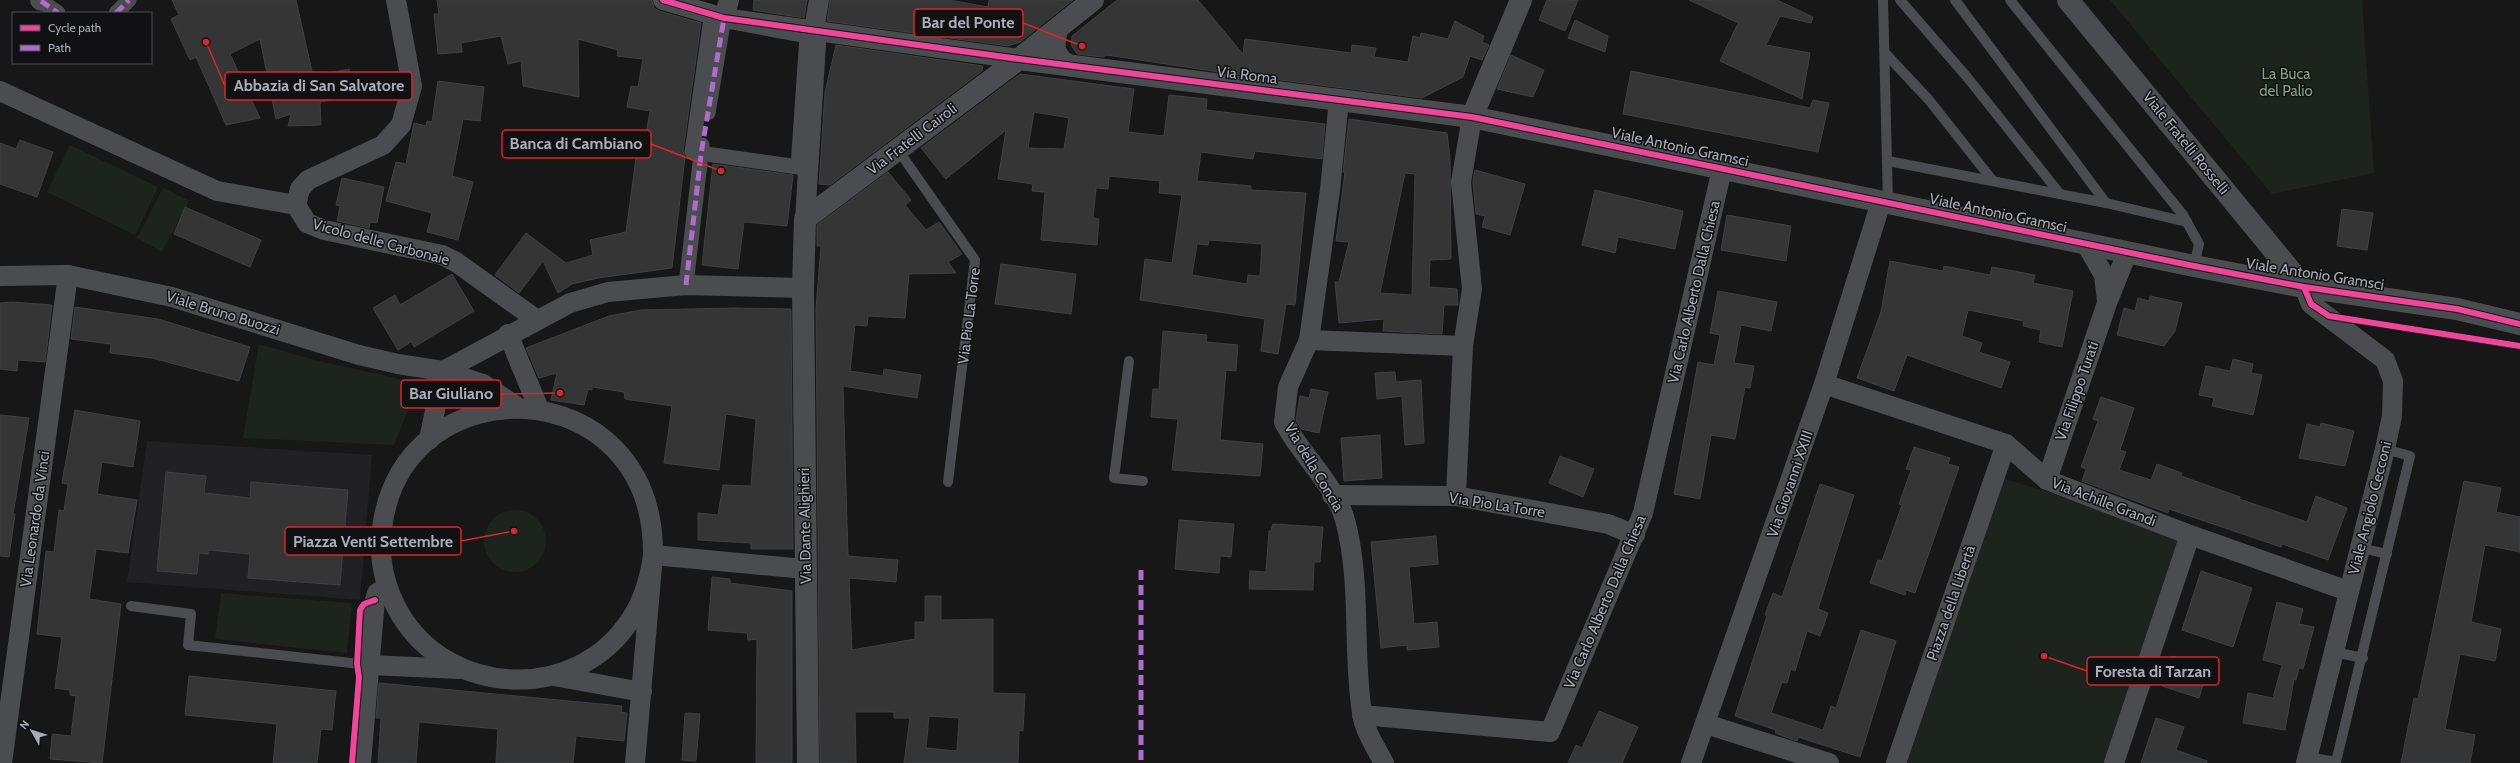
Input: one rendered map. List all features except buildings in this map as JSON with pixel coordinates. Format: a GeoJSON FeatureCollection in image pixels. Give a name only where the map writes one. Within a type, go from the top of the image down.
{"type":"FeatureCollection","features":[{"type":"Feature","properties":{"kind":"street"},"geometry":{"type":"LineString","coordinates":[[40,0],[57,12]]}},
{"type":"Feature","properties":{"kind":"street"},"geometry":{"type":"LineString","coordinates":[[117,12],[129,0]]}},
{"type":"Feature","properties":{"kind":"street"},"geometry":{"type":"LineString","coordinates":[[296,205],[300,189],[308,180],[383,145],[401,125],[412,86],[396,0]]}},
{"type":"Feature","properties":{"kind":"street"},"geometry":{"type":"LineString","coordinates":[[662,0],[814,29],[1020,59]]}},
{"type":"Feature","properties":{"kind":"street"},"geometry":{"type":"LineString","coordinates":[[806,219],[816,44],[814,29],[819,0]]}},
{"type":"Feature","properties":{"kind":"street","name":"Via Fratelli Cairoli"},"geometry":{"type":"LineString","coordinates":[[806,219],[1020,59],[1092,0]]}},
{"type":"Feature","properties":{"kind":"street"},"geometry":{"type":"LineString","coordinates":[[1456,496],[1463,346],[1472,289],[1461,182],[1472,117],[1521,0]]}},
{"type":"Feature","properties":{"kind":"street","name":"Viale Fratelli Rosselli"},"geometry":{"type":"LineString","coordinates":[[2068,0],[2304,287]]}},
{"type":"Feature","properties":{"kind":"street"},"geometry":{"type":"LineString","coordinates":[[686,285],[701,154],[725,13]]}},
{"type":"Feature","properties":{"kind":"street"},"geometry":{"type":"LineString","coordinates":[[701,154],[798,167],[807,36],[725,13]]}},
{"type":"Feature","properties":{"kind":"street"},"geometry":{"type":"LineString","coordinates":[[1059,26],[1054,46],[1061,60],[1070,65]]}},
{"type":"Feature","properties":{"kind":"street","name":"Via Roma"},"geometry":{"type":"LineString","coordinates":[[1020,59],[1472,117]]}},
{"type":"Feature","properties":{"kind":"street","name":"Vicolo delle Carbonaie"},"geometry":{"type":"LineString","coordinates":[[0,90],[217,191],[296,205],[307,222],[324,230],[442,255],[456,262],[537,320]]}},
{"type":"Feature","properties":{"kind":"street","name":"Via della Concia"},"geometry":{"type":"LineString","coordinates":[[1339,100],[1330,190],[1309,340],[1288,387],[1284,422],[1332,495],[1344,518],[1352,550],[1362,714],[1373,744],[1384,763]]}},
{"type":"Feature","properties":{"kind":"street","name":"Viale Antonio Gramsci"},"geometry":{"type":"LineString","coordinates":[[1472,117],[2127,253],[2304,287],[2457,309],[2520,324]]}},
{"type":"Feature","properties":{"kind":"street","name":"Via Carlo Alberto Dalla Chiesa"},"geometry":{"type":"LineString","coordinates":[[1362,714],[1550,732],[1635,535],[1643,513],[1722,169]]}},
{"type":"Feature","properties":{"kind":"street","name":"Via Giovanni XXIII"},"geometry":{"type":"LineString","coordinates":[[1691,763],[1706,724],[1824,384],[1885,202]]}},
{"type":"Feature","properties":{"kind":"street","name":"Via Dante Alighieri"},"geometry":{"type":"LineString","coordinates":[[806,219],[803,288],[808,763]]}},
{"type":"Feature","properties":{"kind":"street","name":"Via Filippo Turati"},"geometry":{"type":"LineString","coordinates":[[2086,244],[2104,275],[2108,303]]}},
{"type":"Feature","properties":{"kind":"street","name":"Via Filippo Turati"},"geometry":{"type":"LineString","coordinates":[[2047,480],[2108,303],[2127,253]]}},
{"type":"Feature","properties":{"kind":"street","name":"Viale Bruno Buozzi"},"geometry":{"type":"LineString","coordinates":[[0,276],[68,275],[172,297],[359,355],[398,364],[444,371],[482,384],[519,408]]}},
{"type":"Feature","properties":{"kind":"street","name":"Via Leonardo da Vinci"},"geometry":{"type":"LineString","coordinates":[[2,763],[68,275]]}},
{"type":"Feature","properties":{"kind":"street"},"geometry":{"type":"LineString","coordinates":[[429,440],[444,371],[508,334],[570,303],[608,292],[686,285],[803,288]]}},
{"type":"Feature","properties":{"kind":"street","name":"Viale Angiolo Cecconi"},"geometry":{"type":"LineString","coordinates":[[2304,287],[2311,304],[2385,360],[2393,380],[2392,416],[2385,449],[2348,591],[2307,760]]}},
{"type":"Feature","properties":{"kind":"street"},"geometry":{"type":"LineString","coordinates":[[508,334],[539,410]]}},
{"type":"Feature","properties":{"kind":"street"},"geometry":{"type":"LineString","coordinates":[[1309,340],[1463,346]]}},
{"type":"Feature","properties":{"kind":"street","name":"Via Achille Grandi"},"geometry":{"type":"LineString","coordinates":[[1824,384],[2006,444],[2047,480],[2190,535],[2348,591]]}},
{"type":"Feature","properties":{"kind":"street"},"geometry":{"type":"LineString","coordinates":[[463,670],[434,653],[419,639],[406,623],[387,587],[381,547],[386,507],[393,488],[403,470],[429,440],[449,426],[472,416],[495,410],[519,408],[558,414],[593,430],[623,458],[644,494],[653,534],[653,555],[635,763]]}},
{"type":"Feature","properties":{"kind":"street","name":"Piazza della Libertà"},"geometry":{"type":"LineString","coordinates":[[1896,763],[2006,444]]}},
{"type":"Feature","properties":{"kind":"street","name":"Via Pio La Torre"},"geometry":{"type":"LineString","coordinates":[[1332,495],[1456,496],[1608,524],[1635,535]]}},
{"type":"Feature","properties":{"kind":"street"},"geometry":{"type":"LineString","coordinates":[[2114,763],[2190,535]]}},
{"type":"Feature","properties":{"kind":"street"},"geometry":{"type":"LineString","coordinates":[[653,555],[805,569]]}},
{"type":"Feature","properties":{"kind":"street"},"geometry":{"type":"LineString","coordinates":[[554,676],[593,658],[620,634],[630,620],[646,589],[653,555]]}},
{"type":"Feature","properties":{"kind":"street"},"geometry":{"type":"LineString","coordinates":[[361,763],[374,600],[377,593],[387,587]]}},
{"type":"Feature","properties":{"kind":"street"},"geometry":{"type":"LineString","coordinates":[[369,665],[463,670],[490,678],[510,681],[554,676],[642,692]]}},
{"type":"Feature","properties":{"kind":"street"},"geometry":{"type":"LineString","coordinates":[[1706,724],[1829,763]]}},
{"type":"Feature","properties":{"kind":"lane"},"geometry":{"type":"LineString","coordinates":[[1883,0],[1888,161],[1885,202]]}},
{"type":"Feature","properties":{"kind":"lane"},"geometry":{"type":"LineString","coordinates":[[1900,0],[1967,77],[2060,194]]}},
{"type":"Feature","properties":{"kind":"lane"},"geometry":{"type":"LineString","coordinates":[[1955,0],[2106,203]]}},
{"type":"Feature","properties":{"kind":"lane"},"geometry":{"type":"LineString","coordinates":[[2010,0],[2187,222],[2198,244],[2194,266]]}},
{"type":"Feature","properties":{"kind":"lane"},"geometry":{"type":"LineString","coordinates":[[1885,53],[1929,100],[1993,181]]}},
{"type":"Feature","properties":{"kind":"lane","name":"Via Pio La Torre"},"geometry":{"type":"LineString","coordinates":[[898,150],[975,260],[948,482]]}},
{"type":"Feature","properties":{"kind":"lane"},"geometry":{"type":"LineString","coordinates":[[1888,161],[2106,203],[2187,222]]}},
{"type":"Feature","properties":{"kind":"lane"},"geometry":{"type":"LineString","coordinates":[[1128,361],[1114,478],[1143,481]]}},
{"type":"Feature","properties":{"kind":"lane"},"geometry":{"type":"LineString","coordinates":[[2307,760],[2336,762],[2410,456],[2385,449]]}},
{"type":"Feature","properties":{"kind":"lane"},"geometry":{"type":"LineString","coordinates":[[2360,548],[2387,554]]}},
{"type":"Feature","properties":{"kind":"lane"},"geometry":{"type":"LineString","coordinates":[[131,606],[191,614],[188,645],[369,665]]}},
{"type":"Feature","properties":{"kind":"lane"},"geometry":{"type":"LineString","coordinates":[[2334,652],[2362,658]]}},
{"type":"Feature","properties":{"kind":"shaded area"},"geometry":{"type":"Polygon","coordinates":[[[147,441],[372,455],[360,600],[127,582],[147,441]]]}},
{"type":"Feature","properties":{"kind":"green space","name":"La Buca del Palio"},"geometry":{"type":"Polygon","coordinates":[[[2110,0],[2362,0],[2374,173],[2272,194],[2110,0]]]}},
{"type":"Feature","properties":{"kind":"green space"},"geometry":{"type":"Polygon","coordinates":[[[70,145],[158,187],[135,235],[47,192],[70,145]]]}},
{"type":"Feature","properties":{"kind":"green space"},"geometry":{"type":"Polygon","coordinates":[[[163,188],[189,201],[162,252],[137,238],[163,188]]]}},
{"type":"Feature","properties":{"kind":"green space"},"geometry":{"type":"Polygon","coordinates":[[[259,344],[314,360],[414,382],[414,395],[394,445],[243,438],[259,344]]]}},
{"type":"Feature","properties":{"kind":"green space"},"geometry":{"type":"Polygon","coordinates":[[[1995,476],[2190,535],[2114,763],[1896,763],[1995,476]]]}},
{"type":"Feature","properties":{"kind":"green space"},"geometry":{"type":"Polygon","coordinates":[[[509,510],[521,510],[537,519],[544,529],[546,541],[544,553],[537,563],[521,572],[509,572],[498,567],[489,558],[484,547],[484,535],[489,524],[498,515],[509,510]]]}},
{"type":"Feature","properties":{"kind":"green space"},"geometry":{"type":"Polygon","coordinates":[[[221,593],[352,603],[347,653],[215,639],[221,593]]]}},
{"type":"Feature","properties":{"kind":"marked path"},"geometry":{"type":"LineString","coordinates":[[117,12],[129,0]]}},
{"type":"Feature","properties":{"kind":"marked path"},"geometry":{"type":"LineString","coordinates":[[41,1],[57,12]]}},
{"type":"Feature","properties":{"kind":"marked path"},"geometry":{"type":"LineString","coordinates":[[686,285],[701,154],[724,18]]}},
{"type":"Feature","properties":{"kind":"marked path"},"geometry":{"type":"LineString","coordinates":[[1141,570],[1141,763]]}},
{"type":"Feature","properties":{"kind":"cycle path"},"geometry":{"type":"LineString","coordinates":[[663,0],[724,18],[1019,59],[1472,117],[2194,266],[2304,287],[2457,309],[2520,324]]}},
{"type":"Feature","properties":{"kind":"cycle path"},"geometry":{"type":"LineString","coordinates":[[2304,287],[2311,304],[2329,316],[2520,346]]}},
{"type":"Feature","properties":{"kind":"cycle path"},"geometry":{"type":"LineString","coordinates":[[352,763],[359,677],[357,664],[360,610],[364,604],[375,600]]}},
{"type":"Feature","properties":{"kind":"place","name":"Abbazia di San Salvatore"},"geometry":{"type":"Point","coordinates":[206,42]}},
{"type":"Feature","properties":{"kind":"place","name":"Bar del Ponte"},"geometry":{"type":"Point","coordinates":[1082,46]}},
{"type":"Feature","properties":{"kind":"place","name":"Banca di Cambiano"},"geometry":{"type":"Point","coordinates":[721,171]}},
{"type":"Feature","properties":{"kind":"place","name":"Bar Giuliano"},"geometry":{"type":"Point","coordinates":[560,393]}},
{"type":"Feature","properties":{"kind":"place","name":"Piazza Venti Settembre"},"geometry":{"type":"Point","coordinates":[514,531]}},
{"type":"Feature","properties":{"kind":"place","name":"Foresta di Tarzan"},"geometry":{"type":"Point","coordinates":[2044,656]}}]}
